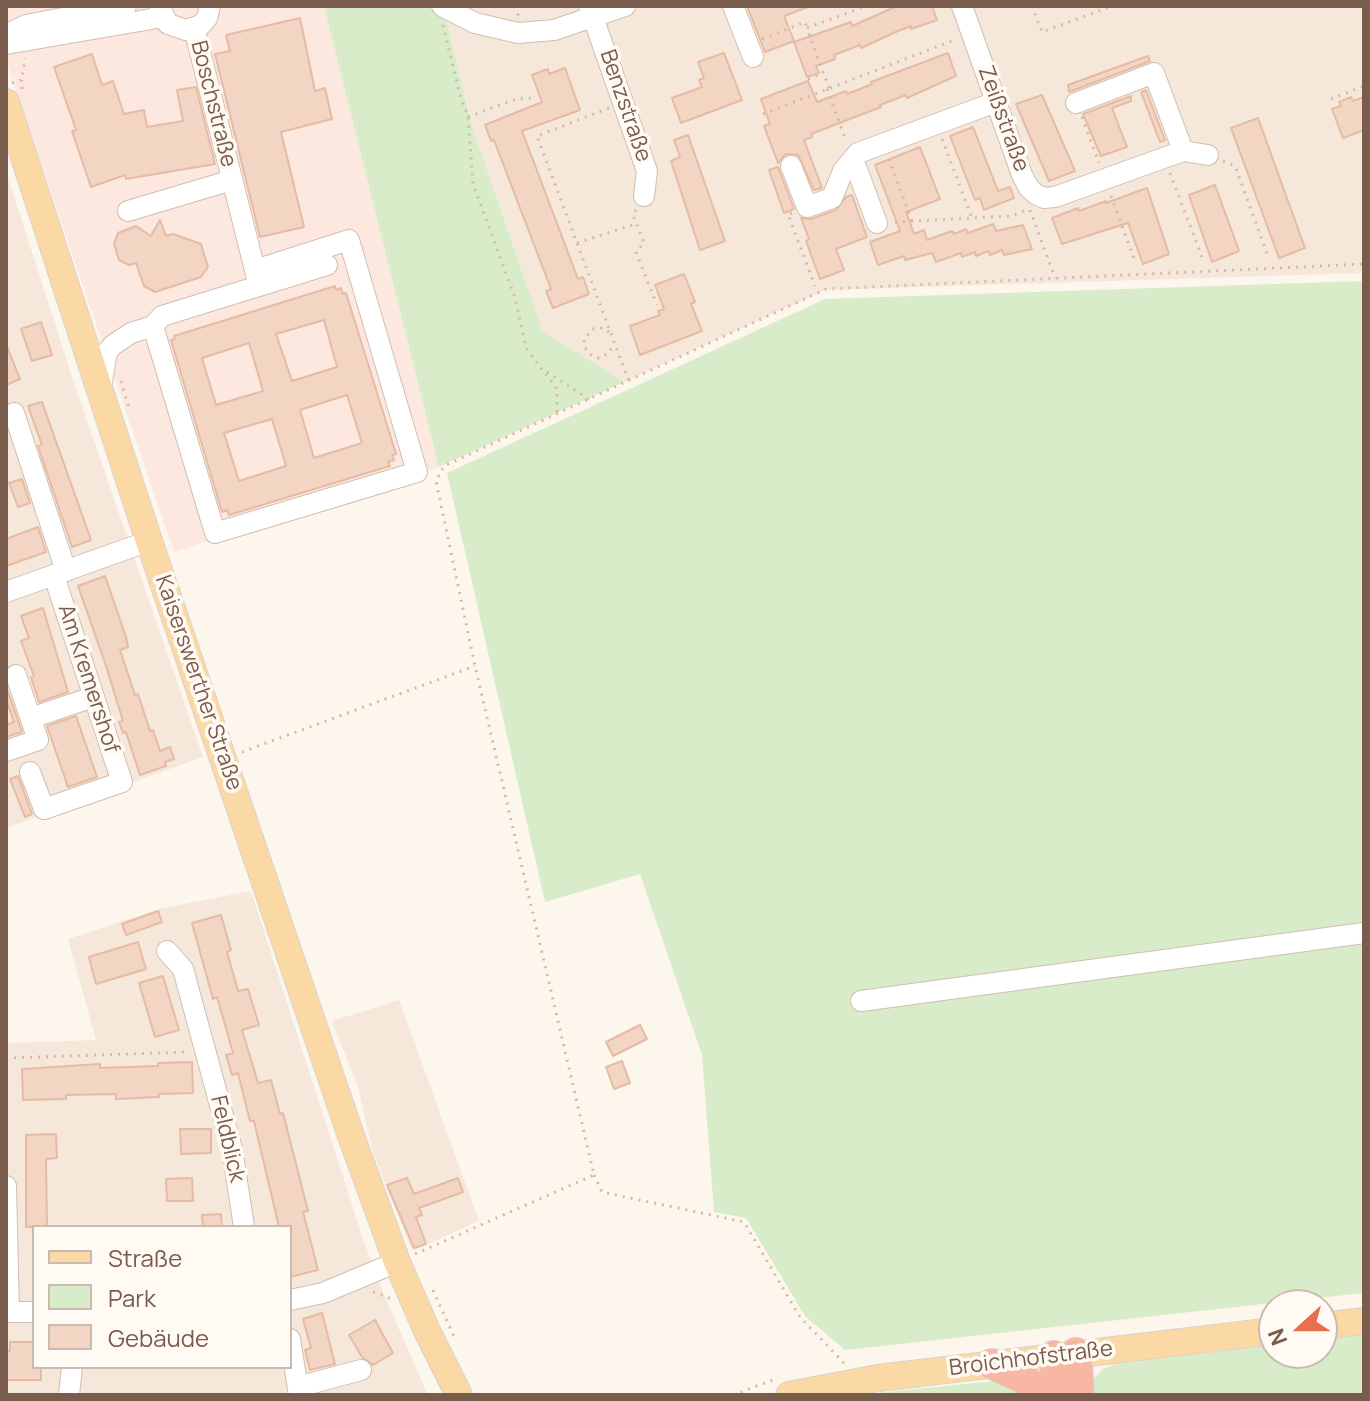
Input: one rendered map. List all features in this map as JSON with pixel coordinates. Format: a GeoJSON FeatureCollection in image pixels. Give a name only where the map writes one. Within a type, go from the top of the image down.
{"type":"FeatureCollection","features":[{"type":"Feature","properties":{"kind":"highway"},"geometry":{"type":"LineString","coordinates":[[1058,1395],[1065,1354]]}},
{"type":"Feature","properties":{"kind":"highway"},"geometry":{"type":"LineString","coordinates":[[1065,1354],[1079,1395]]}},
{"type":"Feature","properties":{"kind":"highway"},"geometry":{"type":"LineString","coordinates":[[992,1364],[1023,1378],[1042,1395]]}},
{"type":"Feature","properties":{"kind":"main road","name":"Kaiserswerther Straße"},"geometry":{"type":"LineString","coordinates":[[10,92],[149,541],[350,1133],[408,1260],[427,1331],[459,1395]]}},
{"type":"Feature","properties":{"kind":"main road"},"geometry":{"type":"LineString","coordinates":[[1338,1324],[1364,1321]]}},
{"type":"Feature","properties":{"kind":"main road","name":"Broichhofstraße"},"geometry":{"type":"LineString","coordinates":[[789,1395],[844,1383],[1258,1333]]}},
{"type":"Feature","properties":{"kind":"street"},"geometry":{"type":"LineString","coordinates":[[11,40],[26,25],[126,6]]}},
{"type":"Feature","properties":{"kind":"street"},"geometry":{"type":"LineString","coordinates":[[11,40],[161,12],[176,29],[194,28],[207,18],[210,6]]}},
{"type":"Feature","properties":{"kind":"street"},"geometry":{"type":"LineString","coordinates":[[442,13],[474,31],[541,32],[591,12],[625,6]]}},
{"type":"Feature","properties":{"kind":"street"},"geometry":{"type":"LineString","coordinates":[[733,6],[750,50]]}},
{"type":"Feature","properties":{"kind":"street","name":"Zeißstraße"},"geometry":{"type":"LineString","coordinates":[[962,6],[1022,175],[1037,195],[1055,197],[1174,155],[1208,155]]}},
{"type":"Feature","properties":{"kind":"street","name":"Benzstraße"},"geometry":{"type":"LineString","coordinates":[[591,12],[647,171],[644,196]]}},
{"type":"Feature","properties":{"kind":"street","name":"Boschstraße"},"geometry":{"type":"LineString","coordinates":[[194,28],[257,278]]}},
{"type":"Feature","properties":{"kind":"street"},"geometry":{"type":"LineString","coordinates":[[1076,103],[1154,73],[1174,155]]}},
{"type":"Feature","properties":{"kind":"street"},"geometry":{"type":"LineString","coordinates":[[791,166],[807,207],[832,198],[848,165],[858,153],[996,102]]}},
{"type":"Feature","properties":{"kind":"street"},"geometry":{"type":"LineString","coordinates":[[848,165],[877,223]]}},
{"type":"Feature","properties":{"kind":"street","name":"Boschstraße"},"geometry":{"type":"LineString","coordinates":[[128,211],[232,180]]}},
{"type":"Feature","properties":{"kind":"street"},"geometry":{"type":"LineString","coordinates":[[101,394],[109,349],[131,333],[153,326],[162,316],[349,240],[417,472],[215,533],[153,326]]}},
{"type":"Feature","properties":{"kind":"street"},"geometry":{"type":"LineString","coordinates":[[257,278],[327,265]]}},
{"type":"Feature","properties":{"kind":"street","name":"Am Kremershof"},"geometry":{"type":"LineString","coordinates":[[14,413],[93,697],[122,782],[44,809],[30,772]]}},
{"type":"Feature","properties":{"kind":"street"},"geometry":{"type":"LineString","coordinates":[[6,592],[149,541]]}},
{"type":"Feature","properties":{"kind":"street"},"geometry":{"type":"LineString","coordinates":[[6,751],[38,740],[16,675]]}},
{"type":"Feature","properties":{"kind":"street"},"geometry":{"type":"LineString","coordinates":[[31,718],[93,697]]}},
{"type":"Feature","properties":{"kind":"street"},"geometry":{"type":"LineString","coordinates":[[861,1001],[1364,933]]}},
{"type":"Feature","properties":{"kind":"street","name":"Feldblick"},"geometry":{"type":"LineString","coordinates":[[167,951],[183,969],[206,1051],[238,1175],[244,1225]]}},
{"type":"Feature","properties":{"kind":"street"},"geometry":{"type":"LineString","coordinates":[[6,1186],[8,1312],[32,1312]]}},
{"type":"Feature","properties":{"kind":"street"},"geometry":{"type":"LineString","coordinates":[[292,1300],[323,1293],[408,1260]]}},
{"type":"Feature","properties":{"kind":"street"},"geometry":{"type":"LineString","coordinates":[[292,1352],[298,1391],[361,1370]]}},
{"type":"Feature","properties":{"kind":"street"},"geometry":{"type":"LineString","coordinates":[[69,1395],[72,1369]]}},
{"type":"Feature","properties":{"kind":"path"},"geometry":{"type":"LineString","coordinates":[[807,28],[866,6]]}},
{"type":"Feature","properties":{"kind":"path"},"geometry":{"type":"LineString","coordinates":[[1032,6],[1042,32],[1112,6]]}},
{"type":"Feature","properties":{"kind":"path"},"geometry":{"type":"LineString","coordinates":[[442,13],[460,95],[468,117],[473,184],[515,298],[526,348],[557,389],[557,415]]}},
{"type":"Feature","properties":{"kind":"path"},"geometry":{"type":"LineString","coordinates":[[750,50],[805,22],[828,89],[848,165]]}},
{"type":"Feature","properties":{"kind":"path"},"geometry":{"type":"LineString","coordinates":[[763,114],[972,34]]}},
{"type":"Feature","properties":{"kind":"path"},"geometry":{"type":"LineString","coordinates":[[10,92],[22,80],[25,66],[11,40]]}},
{"type":"Feature","properties":{"kind":"path"},"geometry":{"type":"LineString","coordinates":[[808,79],[823,73]]}},
{"type":"Feature","properties":{"kind":"path"},"geometry":{"type":"LineString","coordinates":[[1331,99],[1364,86]]}},
{"type":"Feature","properties":{"kind":"path"},"geometry":{"type":"LineString","coordinates":[[468,117],[516,99],[533,98]]}},
{"type":"Feature","properties":{"kind":"path"},"geometry":{"type":"LineString","coordinates":[[624,102],[537,136],[629,382]]}},
{"type":"Feature","properties":{"kind":"path"},"geometry":{"type":"LineString","coordinates":[[1076,103],[1135,261]]}},
{"type":"Feature","properties":{"kind":"path"},"geometry":{"type":"LineString","coordinates":[[936,124],[972,218]]}},
{"type":"Feature","properties":{"kind":"path"},"geometry":{"type":"LineString","coordinates":[[883,144],[912,221]]}},
{"type":"Feature","properties":{"kind":"path"},"geometry":{"type":"LineString","coordinates":[[1174,155],[1202,257]]}},
{"type":"Feature","properties":{"kind":"path"},"geometry":{"type":"LineString","coordinates":[[1208,155],[1235,166],[1268,256]]}},
{"type":"Feature","properties":{"kind":"path"},"geometry":{"type":"LineString","coordinates":[[644,196],[633,215],[644,243],[636,252],[657,305]]}},
{"type":"Feature","properties":{"kind":"path"},"geometry":{"type":"LineString","coordinates":[[807,207],[788,214],[815,286]]}},
{"type":"Feature","properties":{"kind":"path"},"geometry":{"type":"LineString","coordinates":[[877,223],[1011,216],[1030,208],[1055,278]]}},
{"type":"Feature","properties":{"kind":"path"},"geometry":{"type":"LineString","coordinates":[[577,243],[636,224]]}},
{"type":"Feature","properties":{"kind":"path"},"geometry":{"type":"LineString","coordinates":[[844,1383],[843,1362],[800,1317],[744,1222],[602,1192],[594,1175],[475,666],[436,481],[444,466],[826,289],[1364,264]]}},
{"type":"Feature","properties":{"kind":"path"},"geometry":{"type":"LineString","coordinates":[[609,332],[603,328],[592,329],[584,340],[585,348],[592,356],[603,357],[613,347],[613,340]]}},
{"type":"Feature","properties":{"kind":"path"},"geometry":{"type":"LineString","coordinates":[[544,370],[590,400]]}},
{"type":"Feature","properties":{"kind":"path"},"geometry":{"type":"LineString","coordinates":[[224,759],[475,666]]}},
{"type":"Feature","properties":{"kind":"path"},"geometry":{"type":"LineString","coordinates":[[6,1058],[206,1051]]}},
{"type":"Feature","properties":{"kind":"path"},"geometry":{"type":"LineString","coordinates":[[408,1260],[594,1175]]}},
{"type":"Feature","properties":{"kind":"path"},"geometry":{"type":"LineString","coordinates":[[430,1283],[462,1352]]}},
{"type":"Feature","properties":{"kind":"shaded area"},"geometry":{"type":"Polygon","coordinates":[[[6,6],[324,6],[439,467],[174,552],[10,73],[6,57],[6,6]]]}},
{"type":"Feature","properties":{"kind":"shaded area"},"geometry":{"type":"Polygon","coordinates":[[[443,6],[1364,6],[1364,273],[825,290],[624,382],[542,330],[471,123],[443,6]]]}},
{"type":"Feature","properties":{"kind":"shaded area"},"geometry":{"type":"Polygon","coordinates":[[[6,171],[72,377],[203,757],[6,828],[6,171]]]}},
{"type":"Feature","properties":{"kind":"shaded area"},"geometry":{"type":"Polygon","coordinates":[[[251,891],[364,1242],[428,1395],[6,1395],[6,1043],[96,1040],[68,939],[159,909],[251,891]]]}},
{"type":"Feature","properties":{"kind":"shaded area"},"geometry":{"type":"Polygon","coordinates":[[[399,1000],[479,1221],[412,1251],[373,1153],[358,1087],[332,1021],[399,1000]]]}},
{"type":"Feature","properties":{"kind":"green space"},"geometry":{"type":"Polygon","coordinates":[[[324,6],[443,6],[471,123],[542,330],[624,382],[439,467],[324,6]]]}},
{"type":"Feature","properties":{"kind":"green space"},"geometry":{"type":"Polygon","coordinates":[[[1364,281],[1364,1293],[1338,1296],[1338,1289],[1258,1289],[1258,1305],[845,1350],[805,1316],[746,1218],[714,1212],[702,1055],[640,874],[545,902],[447,473],[825,299],[1364,281]]]}},
{"type":"Feature","properties":{"kind":"green space"},"geometry":{"type":"Polygon","coordinates":[[[1364,1334],[1364,1395],[1089,1395],[1092,1380],[1104,1368],[1117,1364],[1258,1347],[1258,1369],[1338,1369],[1338,1337],[1364,1334]]]}},
{"type":"Feature","properties":{"kind":"green space"},"geometry":{"type":"Polygon","coordinates":[[[994,1381],[1033,1395],[857,1395],[994,1381]]]}},
{"type":"Feature","properties":{"kind":"building"},"geometry":{"type":"Polygon","coordinates":[[[747,6],[808,7],[784,16],[794,41],[765,52],[747,6]]]}},
{"type":"Feature","properties":{"kind":"building"},"geometry":{"type":"Polygon","coordinates":[[[897,6],[932,6],[937,20],[911,29],[911,26],[861,48],[860,45],[834,55],[835,59],[816,66],[819,73],[807,77],[794,42],[851,22],[852,26],[897,6]]]}},
{"type":"Feature","properties":{"kind":"building"},"geometry":{"type":"Polygon","coordinates":[[[300,18],[315,91],[325,88],[332,119],[281,132],[304,227],[260,237],[215,54],[230,51],[226,35],[300,18]]]}},
{"type":"Feature","properties":{"kind":"building"},"geometry":{"type":"Polygon","coordinates":[[[724,53],[742,100],[681,123],[672,98],[702,87],[699,80],[704,78],[698,62],[724,53]]]}},
{"type":"Feature","properties":{"kind":"building"},"geometry":{"type":"Polygon","coordinates":[[[948,53],[956,76],[811,134],[812,137],[804,140],[822,188],[814,190],[798,155],[786,154],[778,163],[764,126],[770,124],[761,99],[808,81],[817,102],[846,91],[847,94],[948,53]]]}},
{"type":"Feature","properties":{"kind":"building"},"geometry":{"type":"Polygon","coordinates":[[[92,54],[102,85],[113,81],[124,114],[144,110],[147,127],[183,121],[177,90],[196,87],[215,164],[126,179],[125,175],[91,187],[72,131],[76,130],[54,67],[92,54]]]}},
{"type":"Feature","properties":{"kind":"building"},"geometry":{"type":"Polygon","coordinates":[[[1148,56],[1150,61],[1069,92],[1068,85],[1148,56]]]}},
{"type":"Feature","properties":{"kind":"building"},"geometry":{"type":"Polygon","coordinates":[[[565,68],[580,110],[522,131],[578,279],[583,277],[589,294],[553,308],[546,291],[551,289],[494,140],[491,141],[485,125],[542,102],[532,75],[548,69],[549,74],[565,68]]]}},
{"type":"Feature","properties":{"kind":"building"},"geometry":{"type":"Polygon","coordinates":[[[1146,90],[1165,140],[1160,142],[1141,92],[1146,90]]]}},
{"type":"Feature","properties":{"kind":"building"},"geometry":{"type":"Polygon","coordinates":[[[1042,95],[1075,171],[1049,181],[1016,104],[1042,95]]]}},
{"type":"Feature","properties":{"kind":"building"},"geometry":{"type":"Polygon","coordinates":[[[1131,96],[1131,101],[1112,108],[1127,147],[1101,156],[1083,114],[1131,96]]]}},
{"type":"Feature","properties":{"kind":"building"},"geometry":{"type":"Polygon","coordinates":[[[1351,97],[1353,101],[1364,97],[1364,130],[1343,138],[1332,109],[1351,97]]]}},
{"type":"Feature","properties":{"kind":"building"},"geometry":{"type":"Polygon","coordinates":[[[1258,118],[1305,248],[1279,258],[1231,128],[1258,118]]]}},
{"type":"Feature","properties":{"kind":"building"},"geometry":{"type":"Polygon","coordinates":[[[973,127],[998,191],[1010,187],[1014,198],[984,210],[980,198],[975,200],[950,136],[973,127]]]}},
{"type":"Feature","properties":{"kind":"building"},"geometry":{"type":"Polygon","coordinates":[[[688,135],[725,241],[700,250],[671,161],[680,157],[674,140],[688,135]]]}},
{"type":"Feature","properties":{"kind":"building"},"geometry":{"type":"Polygon","coordinates":[[[920,147],[940,199],[906,212],[914,234],[924,230],[927,240],[952,231],[954,234],[966,229],[968,233],[993,224],[996,231],[1023,225],[1032,249],[1004,255],[1002,250],[990,255],[988,251],[962,257],[961,253],[936,262],[932,253],[905,260],[904,256],[878,265],[870,242],[900,231],[875,165],[920,147]]]}},
{"type":"Feature","properties":{"kind":"building"},"geometry":{"type":"Polygon","coordinates":[[[778,167],[794,209],[784,213],[769,170],[778,167]]]}},
{"type":"Feature","properties":{"kind":"building"},"geometry":{"type":"Polygon","coordinates":[[[1215,185],[1239,251],[1212,262],[1189,195],[1215,185]]]}},
{"type":"Feature","properties":{"kind":"building"},"geometry":{"type":"Polygon","coordinates":[[[1147,188],[1169,254],[1143,264],[1128,223],[1062,244],[1052,218],[1147,188]]]}},
{"type":"Feature","properties":{"kind":"building"},"geometry":{"type":"Polygon","coordinates":[[[852,195],[867,237],[836,249],[844,270],[820,279],[801,218],[811,219],[836,210],[846,197],[852,195]]]}},
{"type":"Feature","properties":{"kind":"building"},"geometry":{"type":"Polygon","coordinates":[[[160,220],[166,236],[173,234],[201,244],[208,267],[201,277],[155,292],[144,286],[136,263],[129,265],[119,260],[114,244],[118,233],[136,226],[151,236],[160,220]]]}},
{"type":"Feature","properties":{"kind":"building"},"geometry":{"type":"Polygon","coordinates":[[[684,274],[702,331],[640,355],[630,326],[660,315],[658,311],[664,309],[655,285],[684,274]]]}},
{"type":"Feature","properties":{"kind":"building"},"geometry":{"type":"Polygon","coordinates":[[[335,286],[336,290],[341,288],[343,294],[346,293],[396,454],[392,455],[394,460],[388,462],[390,466],[229,515],[227,510],[222,512],[171,340],[175,339],[174,336],[335,286]],[[324,320],[276,334],[292,381],[337,367],[324,320]],[[249,343],[202,358],[216,405],[263,391],[249,343]],[[347,395],[300,410],[314,458],[362,443],[347,395]],[[272,419],[224,433],[239,481],[286,466],[272,419]]]}},
{"type":"Feature","properties":{"kind":"building"},"geometry":{"type":"Polygon","coordinates":[[[41,322],[52,355],[32,361],[21,329],[41,322]]]}},
{"type":"Feature","properties":{"kind":"building"},"geometry":{"type":"Polygon","coordinates":[[[6,344],[20,379],[6,385],[6,344]]]}},
{"type":"Feature","properties":{"kind":"building"},"geometry":{"type":"Polygon","coordinates":[[[42,402],[91,540],[72,547],[28,406],[42,402]]]}},
{"type":"Feature","properties":{"kind":"building"},"geometry":{"type":"Polygon","coordinates":[[[22,479],[30,503],[18,507],[9,483],[22,479]]]}},
{"type":"Feature","properties":{"kind":"building"},"geometry":{"type":"Polygon","coordinates":[[[38,527],[46,552],[6,566],[6,539],[38,527]]]}},
{"type":"Feature","properties":{"kind":"building"},"geometry":{"type":"Polygon","coordinates":[[[105,576],[126,637],[128,647],[120,650],[135,695],[138,694],[160,751],[170,747],[174,759],[165,762],[166,766],[140,775],[126,732],[123,733],[119,722],[123,721],[78,586],[105,576]]]}},
{"type":"Feature","properties":{"kind":"building"},"geometry":{"type":"Polygon","coordinates":[[[43,608],[68,692],[39,702],[31,677],[34,676],[21,641],[29,638],[21,616],[43,608]]]}},
{"type":"Feature","properties":{"kind":"building"},"geometry":{"type":"Polygon","coordinates":[[[6,686],[22,732],[6,737],[6,725],[14,722],[6,699],[6,686]]]}},
{"type":"Feature","properties":{"kind":"building"},"geometry":{"type":"Polygon","coordinates":[[[76,716],[97,777],[68,787],[47,726],[76,716]]]}},
{"type":"Feature","properties":{"kind":"building"},"geometry":{"type":"Polygon","coordinates":[[[18,776],[32,814],[25,817],[10,779],[18,776]]]}},
{"type":"Feature","properties":{"kind":"building"},"geometry":{"type":"Polygon","coordinates":[[[158,911],[162,922],[126,935],[122,924],[158,911]]]}},
{"type":"Feature","properties":{"kind":"building"},"geometry":{"type":"Polygon","coordinates":[[[221,915],[238,991],[248,989],[259,1025],[242,1030],[258,1083],[271,1080],[280,1114],[283,1113],[308,1211],[303,1212],[318,1270],[292,1276],[292,1225],[279,1225],[254,1121],[250,1121],[238,1073],[232,1075],[226,1055],[233,1053],[217,997],[213,999],[192,923],[221,915]]]}},
{"type":"Feature","properties":{"kind":"building"},"geometry":{"type":"Polygon","coordinates":[[[138,942],[146,969],[96,984],[89,957],[138,942]]]}},
{"type":"Feature","properties":{"kind":"building"},"geometry":{"type":"Polygon","coordinates":[[[163,976],[179,1030],[155,1037],[139,983],[163,976]]]}},
{"type":"Feature","properties":{"kind":"building"},"geometry":{"type":"Polygon","coordinates":[[[640,1025],[647,1039],[613,1056],[606,1042],[640,1025]]]}},
{"type":"Feature","properties":{"kind":"building"},"geometry":{"type":"Polygon","coordinates":[[[622,1061],[630,1083],[614,1089],[606,1067],[622,1061]]]}},
{"type":"Feature","properties":{"kind":"building"},"geometry":{"type":"Polygon","coordinates":[[[192,1062],[193,1093],[116,1099],[116,1094],[66,1095],[66,1099],[23,1100],[22,1069],[100,1064],[100,1068],[158,1066],[158,1063],[192,1062]]]}},
{"type":"Feature","properties":{"kind":"building"},"geometry":{"type":"Polygon","coordinates":[[[180,1129],[211,1129],[211,1153],[181,1154],[180,1129]]]}},
{"type":"Feature","properties":{"kind":"building"},"geometry":{"type":"Polygon","coordinates":[[[56,1134],[57,1158],[46,1159],[47,1225],[26,1227],[26,1135],[56,1134]]]}},
{"type":"Feature","properties":{"kind":"building"},"geometry":{"type":"Polygon","coordinates":[[[192,1178],[193,1201],[167,1201],[166,1179],[192,1178]]]}},
{"type":"Feature","properties":{"kind":"building"},"geometry":{"type":"Polygon","coordinates":[[[407,1178],[414,1194],[458,1178],[463,1192],[419,1208],[422,1215],[416,1217],[426,1244],[414,1248],[387,1185],[407,1178]]]}},
{"type":"Feature","properties":{"kind":"building"},"geometry":{"type":"Polygon","coordinates":[[[221,1214],[222,1225],[203,1225],[202,1215],[221,1214]]]}},
{"type":"Feature","properties":{"kind":"building"},"geometry":{"type":"Polygon","coordinates":[[[322,1313],[335,1364],[310,1370],[305,1350],[311,1348],[303,1319],[322,1313]]]}},
{"type":"Feature","properties":{"kind":"building"},"geometry":{"type":"Polygon","coordinates":[[[375,1320],[393,1353],[373,1365],[362,1357],[349,1335],[375,1320]]]}},
{"type":"Feature","properties":{"kind":"building"},"geometry":{"type":"Polygon","coordinates":[[[10,1342],[32,1342],[32,1369],[41,1369],[41,1380],[6,1380],[6,1351],[10,1351],[10,1342]]]}}]}
